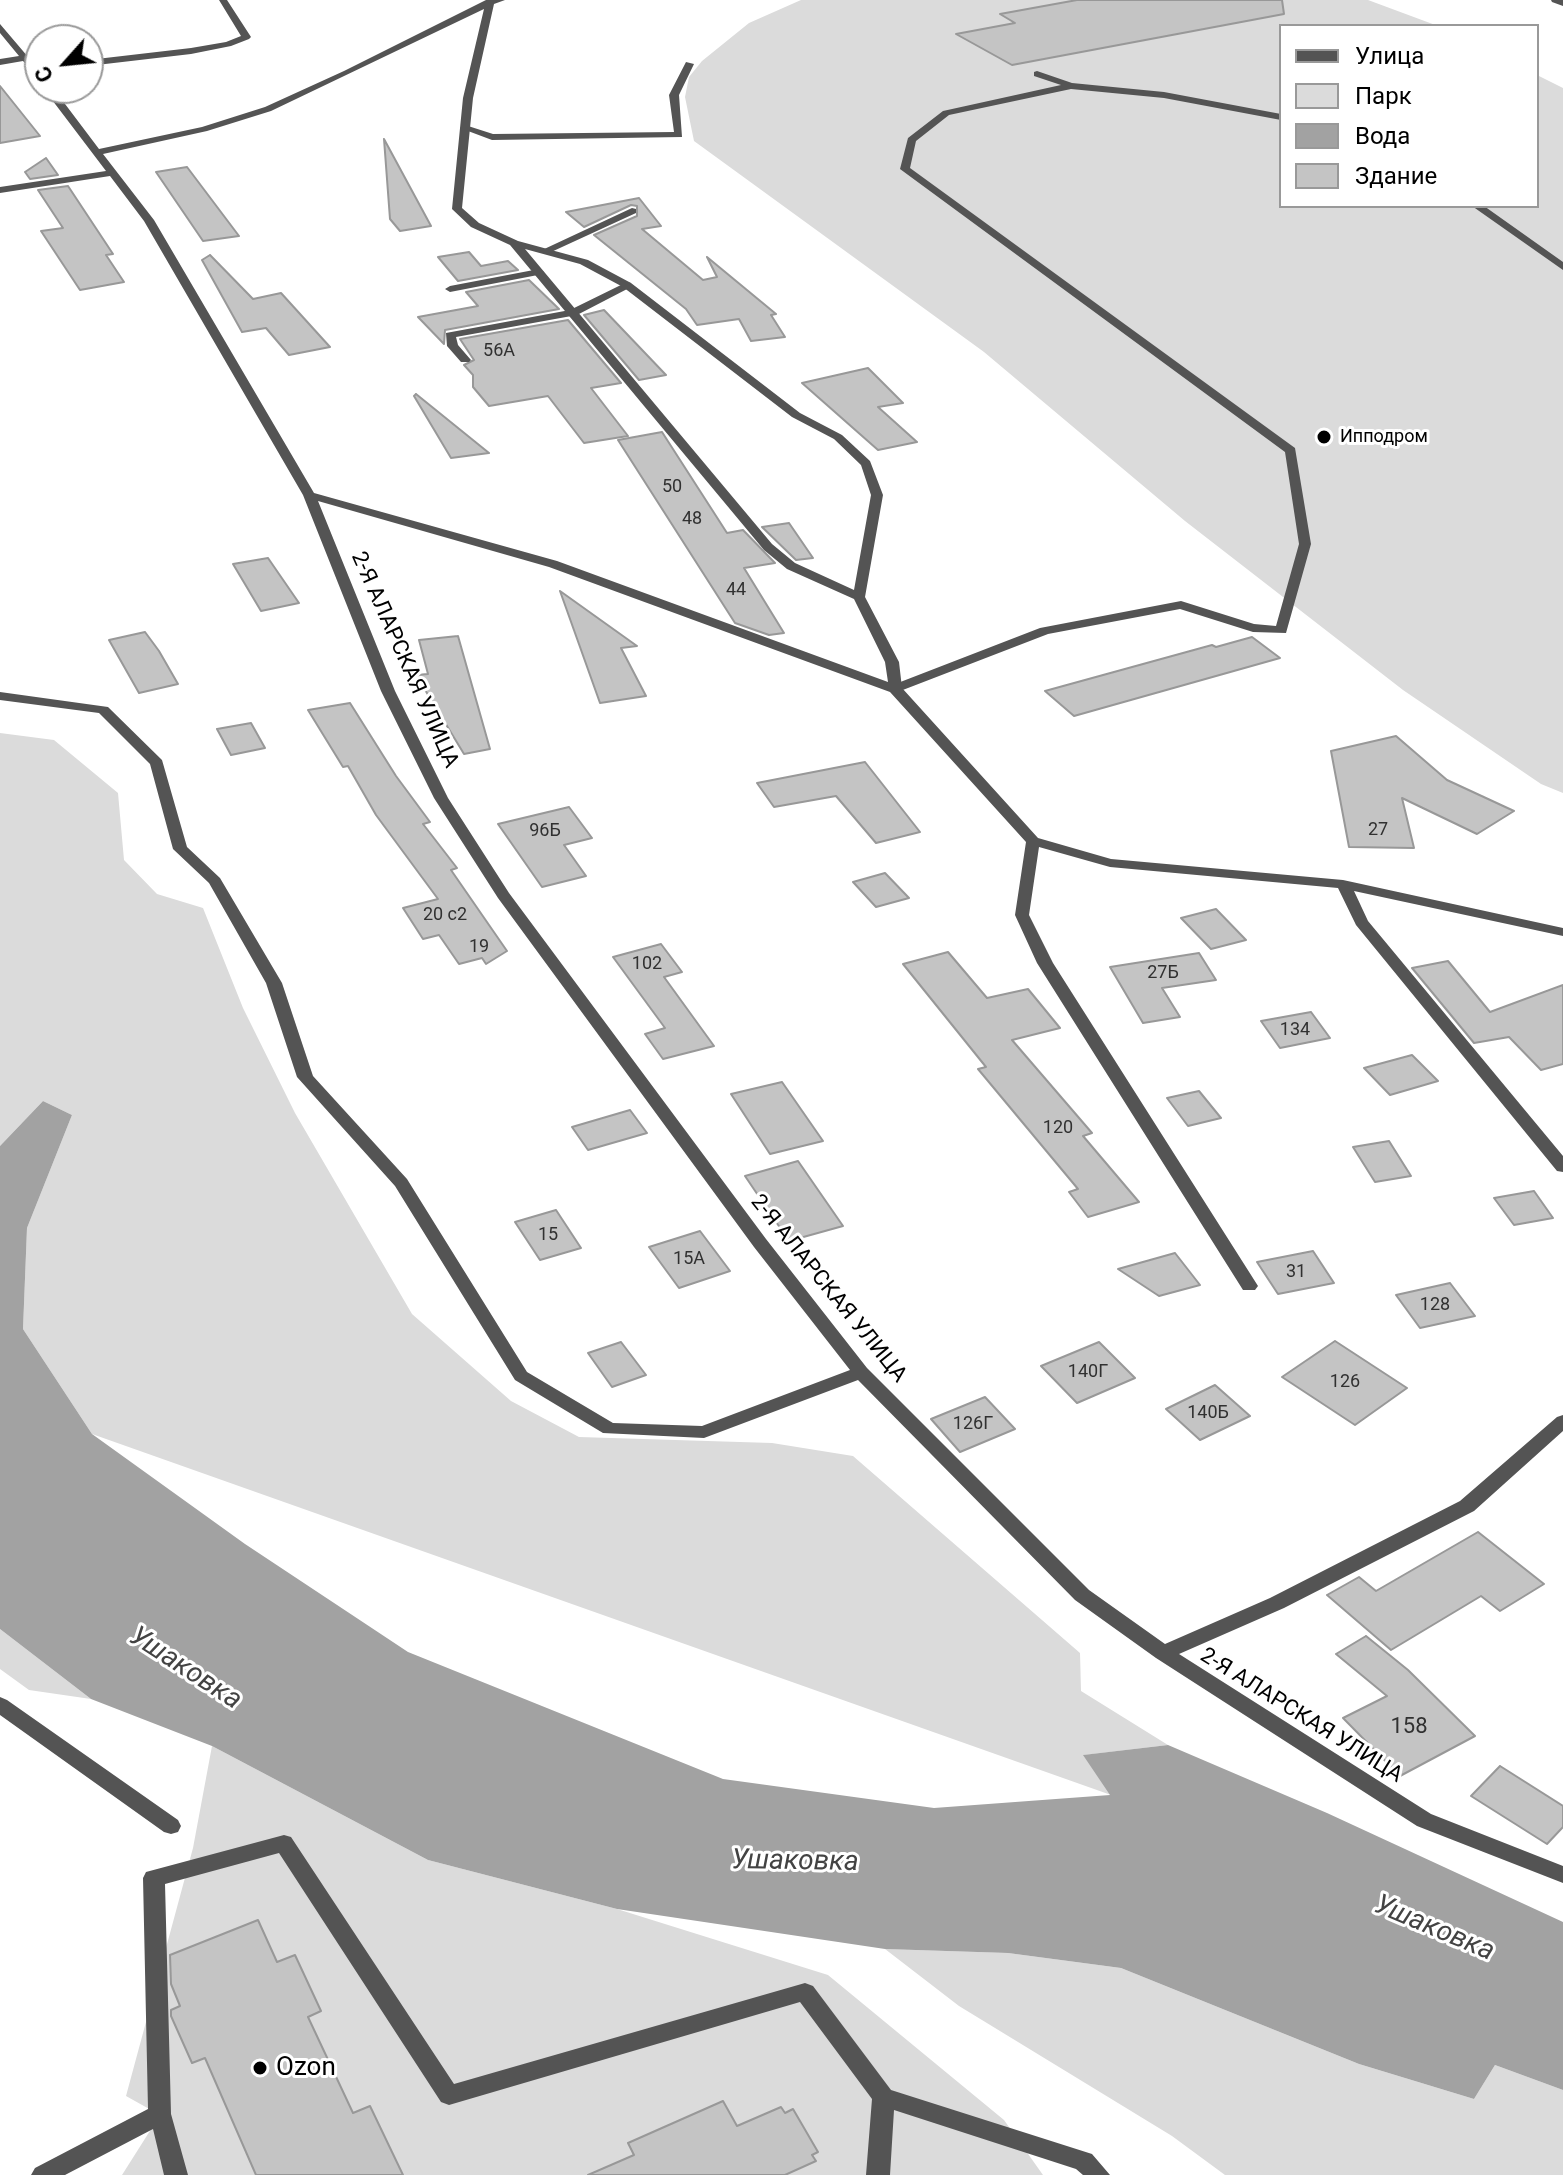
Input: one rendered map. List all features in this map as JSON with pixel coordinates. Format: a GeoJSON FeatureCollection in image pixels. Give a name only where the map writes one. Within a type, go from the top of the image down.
{"type":"FeatureCollection","features":[{"type":"Feature","properties":{"kind":"street"},"geometry":{"type":"LineString","coordinates":[[104,61],[191,51],[246,37],[223,0]]}},
{"type":"Feature","properties":{"kind":"street"},"geometry":{"type":"LineString","coordinates":[[1555,0],[1563,3]]}},
{"type":"Feature","properties":{"kind":"street"},"geometry":{"type":"LineString","coordinates":[[494,1],[468,98],[457,209],[475,225],[514,243],[584,262],[627,285],[796,415],[838,437],[866,464],[877,495],[859,597],[892,662],[895,689]]}},
{"type":"Feature","properties":{"kind":"street"},"geometry":{"type":"LineString","coordinates":[[97,152],[204,129],[268,109],[494,1]]}},
{"type":"Feature","properties":{"kind":"street"},"geometry":{"type":"LineString","coordinates":[[0,27],[24,57]]}},
{"type":"Feature","properties":{"kind":"street"},"geometry":{"type":"LineString","coordinates":[[0,62],[24,58]]}},
{"type":"Feature","properties":{"kind":"street"},"geometry":{"type":"LineString","coordinates":[[465,128],[492,137],[679,135],[674,95],[689,64]]}},
{"type":"Feature","properties":{"kind":"street"},"geometry":{"type":"LineString","coordinates":[[1037,74],[1071,86],[1164,95],[1279,117]]}},
{"type":"Feature","properties":{"kind":"street"},"geometry":{"type":"LineString","coordinates":[[895,689],[1045,631],[1181,605],[1253,628],[1281,630],[1305,544],[1291,451],[905,169],[911,140],[946,113],[1071,86]]}},
{"type":"Feature","properties":{"kind":"street","name":"2-Я АЛАРСКАЯ УЛИЦА"},"geometry":{"type":"LineString","coordinates":[[60,104],[149,220],[309,495],[388,691],[441,798],[503,895],[760,1243],[861,1372],[1082,1595],[1163,1653],[1424,1820],[1563,1875]]}},
{"type":"Feature","properties":{"kind":"street"},"geometry":{"type":"LineString","coordinates":[[0,190],[113,173]]}},
{"type":"Feature","properties":{"kind":"street"},"geometry":{"type":"LineString","coordinates":[[1480,208],[1563,267]]}},
{"type":"Feature","properties":{"kind":"street"},"geometry":{"type":"LineString","coordinates":[[545,251],[632,211]]}},
{"type":"Feature","properties":{"kind":"street"},"geometry":{"type":"LineString","coordinates":[[514,243],[768,547],[791,566],[859,597]]}},
{"type":"Feature","properties":{"kind":"street"},"geometry":{"type":"LineString","coordinates":[[450,289],[539,272]]}},
{"type":"Feature","properties":{"kind":"street"},"geometry":{"type":"LineString","coordinates":[[465,360],[453,346],[450,335],[573,313],[627,285]]}},
{"type":"Feature","properties":{"kind":"street"},"geometry":{"type":"LineString","coordinates":[[309,495],[553,564],[895,689],[1033,841],[1110,863],[1343,884],[1563,932]]}},
{"type":"Feature","properties":{"kind":"street"},"geometry":{"type":"LineString","coordinates":[[0,696],[103,710],[157,763],[180,849],[215,881],[274,983],[305,1077],[401,1183],[521,1376],[609,1429],[704,1432],[861,1372]]}},
{"type":"Feature","properties":{"kind":"street"},"geometry":{"type":"LineString","coordinates":[[1033,841],[1022,915],[1033,939],[1053,976],[1249,1286]]}},
{"type":"Feature","properties":{"kind":"street"},"geometry":{"type":"LineString","coordinates":[[1343,884],[1361,922],[1563,1167]]}},
{"type":"Feature","properties":{"kind":"street"},"geometry":{"type":"LineString","coordinates":[[1163,1653],[1277,1603],[1467,1506],[1563,1421]]}},
{"type":"Feature","properties":{"kind":"street"},"geometry":{"type":"LineString","coordinates":[[0,1705],[171,1826]]}},
{"type":"Feature","properties":{"kind":"street"},"geometry":{"type":"LineString","coordinates":[[176,2175],[160,2114],[154,1878],[284,1843],[449,2095],[805,1992],[883,2097],[1084,2161],[1098,2175]]}},
{"type":"Feature","properties":{"kind":"street"},"geometry":{"type":"LineString","coordinates":[[878,2175],[883,2097]]}},
{"type":"Feature","properties":{"kind":"street"},"geometry":{"type":"LineString","coordinates":[[43,2175],[160,2114]]}},
{"type":"Feature","properties":{"kind":"green space","name":"Ипподром"},"geometry":{"type":"Polygon","coordinates":[[[801,0],[1368,0],[1433,24],[1279,24],[1279,208],[1539,208],[1539,76],[1563,88],[1563,793],[1541,784],[1403,690],[1185,521],[984,352],[694,141],[685,97],[689,77],[702,61],[749,23],[801,0]]]}},
{"type":"Feature","properties":{"kind":"green space"},"geometry":{"type":"Polygon","coordinates":[[[0,733],[54,740],[118,793],[124,860],[157,894],[203,908],[243,1008],[295,1113],[412,1314],[511,1401],[579,1437],[772,1443],[853,1456],[1080,1653],[1081,1691],[1168,1745],[1084,1755],[1111,1795],[92,1434],[23,1329],[27,1228],[72,1115],[43,1101],[0,1146],[0,733]]]}},
{"type":"Feature","properties":{"kind":"green space"},"geometry":{"type":"Polygon","coordinates":[[[0,1629],[91,1699],[29,1690],[0,1669],[0,1629]]]}},
{"type":"Feature","properties":{"kind":"green space"},"geometry":{"type":"Polygon","coordinates":[[[212,1746],[428,1860],[617,1909],[828,1975],[1004,2120],[1043,2175],[122,2175],[160,2115],[126,2096],[193,1848],[212,1746]]]}},
{"type":"Feature","properties":{"kind":"green space"},"geometry":{"type":"Polygon","coordinates":[[[885,1949],[1008,1953],[1121,1968],[1359,2064],[1474,2099],[1495,2065],[1563,2090],[1563,2175],[1225,2175],[1172,2136],[959,2006],[885,1949]]]}},
{"type":"Feature","properties":{"kind":"water","name":"Ушаковка"},"geometry":{"type":"Polygon","coordinates":[[[43,1101],[72,1115],[27,1228],[23,1329],[92,1434],[245,1544],[408,1652],[723,1779],[934,1808],[1110,1795],[1083,1755],[1168,1745],[1327,1813],[1563,1922],[1563,2090],[1495,2065],[1474,2099],[1359,2064],[1121,1968],[1008,1953],[885,1949],[617,1909],[428,1860],[212,1746],[91,1699],[0,1629],[0,1146],[43,1101]]]}},
{"type":"Feature","properties":{"kind":"building"},"geometry":{"type":"Polygon","coordinates":[[[1077,0],[1282,0],[1284,14],[1012,65],[956,34],[1015,23],[1000,14],[1077,0]]]}},
{"type":"Feature","properties":{"kind":"building"},"geometry":{"type":"Polygon","coordinates":[[[0,86],[40,136],[0,143],[0,86]]]}},
{"type":"Feature","properties":{"kind":"building"},"geometry":{"type":"Polygon","coordinates":[[[384,139],[431,226],[400,231],[390,219],[384,139]]]}},
{"type":"Feature","properties":{"kind":"building"},"geometry":{"type":"Polygon","coordinates":[[[46,158],[58,175],[30,179],[25,172],[46,158]]]}},
{"type":"Feature","properties":{"kind":"building"},"geometry":{"type":"Polygon","coordinates":[[[187,167],[239,236],[203,241],[156,172],[187,167]]]}},
{"type":"Feature","properties":{"kind":"building"},"geometry":{"type":"Polygon","coordinates":[[[68,186],[113,254],[106,255],[124,282],[80,290],[41,231],[63,228],[38,190],[68,186]]]}},
{"type":"Feature","properties":{"kind":"building"},"geometry":{"type":"Polygon","coordinates":[[[639,198],[661,226],[642,229],[703,280],[717,277],[707,257],[776,314],[771,315],[785,337],[751,341],[739,319],[697,325],[686,309],[594,235],[637,216],[637,206],[631,205],[584,227],[566,212],[639,198]]]}},
{"type":"Feature","properties":{"kind":"building"},"geometry":{"type":"Polygon","coordinates":[[[469,252],[481,266],[508,261],[518,270],[458,281],[438,257],[469,252]]]}},
{"type":"Feature","properties":{"kind":"building"},"geometry":{"type":"Polygon","coordinates":[[[210,255],[253,299],[281,293],[330,347],[289,355],[266,328],[242,332],[202,260],[210,255]]]}},
{"type":"Feature","properties":{"kind":"building"},"geometry":{"type":"Polygon","coordinates":[[[529,280],[559,309],[445,330],[444,344],[418,317],[478,306],[466,292],[529,280]]]}},
{"type":"Feature","properties":{"kind":"building"},"geometry":{"type":"Polygon","coordinates":[[[604,310],[666,375],[639,380],[584,315],[604,310]]]}},
{"type":"Feature","properties":{"kind":"building"},"geometry":{"type":"Polygon","coordinates":[[[568,320],[621,383],[591,388],[628,436],[584,443],[548,396],[489,406],[473,387],[473,375],[464,365],[474,360],[460,339],[568,320]]]}},
{"type":"Feature","properties":{"kind":"building"},"geometry":{"type":"Polygon","coordinates":[[[868,368],[903,403],[878,407],[917,442],[878,450],[802,383],[868,368]]]}},
{"type":"Feature","properties":{"kind":"building"},"geometry":{"type":"Polygon","coordinates":[[[416,394],[489,453],[451,458],[414,396],[416,394]]]}},
{"type":"Feature","properties":{"kind":"building"},"geometry":{"type":"Polygon","coordinates":[[[662,432],[727,533],[743,530],[775,563],[744,568],[784,633],[769,635],[735,623],[618,440],[662,432]]]}},
{"type":"Feature","properties":{"kind":"building"},"geometry":{"type":"Polygon","coordinates":[[[789,523],[813,558],[796,560],[762,527],[789,523]]]}},
{"type":"Feature","properties":{"kind":"building"},"geometry":{"type":"Polygon","coordinates":[[[268,558],[299,603],[261,611],[233,564],[268,558]]]}},
{"type":"Feature","properties":{"kind":"building"},"geometry":{"type":"Polygon","coordinates":[[[560,591],[637,646],[621,648],[646,696],[600,703],[560,591]]]}},
{"type":"Feature","properties":{"kind":"building"},"geometry":{"type":"Polygon","coordinates":[[[145,632],[178,684],[139,693],[109,640],[145,632]]]}},
{"type":"Feature","properties":{"kind":"building"},"geometry":{"type":"Polygon","coordinates":[[[458,636],[490,749],[464,754],[416,675],[428,674],[419,640],[458,636]]]}},
{"type":"Feature","properties":{"kind":"building"},"geometry":{"type":"Polygon","coordinates":[[[1252,637],[1280,658],[1074,716],[1045,691],[1212,645],[1216,647],[1252,637]]]}},
{"type":"Feature","properties":{"kind":"building"},"geometry":{"type":"Polygon","coordinates":[[[350,703],[396,776],[430,822],[423,824],[457,868],[451,870],[507,951],[486,964],[482,958],[459,964],[439,935],[423,939],[403,908],[438,899],[376,815],[348,766],[343,767],[308,710],[350,703]]]}},
{"type":"Feature","properties":{"kind":"building"},"geometry":{"type":"Polygon","coordinates":[[[251,723],[265,748],[231,755],[217,729],[251,723]]]}},
{"type":"Feature","properties":{"kind":"building"},"geometry":{"type":"Polygon","coordinates":[[[1396,736],[1447,780],[1514,811],[1477,834],[1402,798],[1414,848],[1349,847],[1331,751],[1396,736]]]}},
{"type":"Feature","properties":{"kind":"building"},"geometry":{"type":"Polygon","coordinates":[[[865,762],[920,832],[876,843],[836,796],[774,807],[757,783],[865,762]]]}},
{"type":"Feature","properties":{"kind":"building"},"geometry":{"type":"Polygon","coordinates":[[[569,807],[592,838],[564,845],[586,876],[542,887],[498,824],[569,807]]]}},
{"type":"Feature","properties":{"kind":"building"},"geometry":{"type":"Polygon","coordinates":[[[885,873],[909,898],[876,907],[853,882],[885,873]]]}},
{"type":"Feature","properties":{"kind":"building"},"geometry":{"type":"Polygon","coordinates":[[[1216,909],[1246,940],[1211,949],[1181,918],[1216,909]]]}},
{"type":"Feature","properties":{"kind":"building"},"geometry":{"type":"Polygon","coordinates":[[[661,944],[682,972],[664,977],[714,1046],[663,1059],[645,1034],[665,1028],[613,957],[661,944]]]}},
{"type":"Feature","properties":{"kind":"building"},"geometry":{"type":"Polygon","coordinates":[[[948,952],[987,998],[1028,989],[1060,1028],[1012,1040],[1092,1133],[1083,1136],[1139,1202],[1088,1217],[1069,1192],[1078,1189],[978,1069],[986,1067],[903,964],[948,952]]]}},
{"type":"Feature","properties":{"kind":"building"},"geometry":{"type":"Polygon","coordinates":[[[1199,953],[1216,980],[1162,988],[1180,1017],[1143,1023],[1110,967],[1199,953]]]}},
{"type":"Feature","properties":{"kind":"building"},"geometry":{"type":"Polygon","coordinates":[[[1448,961],[1490,1012],[1563,985],[1563,1064],[1541,1070],[1509,1037],[1474,1043],[1412,968],[1448,961]]]}},
{"type":"Feature","properties":{"kind":"building"},"geometry":{"type":"Polygon","coordinates":[[[1311,1012],[1330,1038],[1280,1048],[1261,1021],[1311,1012]]]}},
{"type":"Feature","properties":{"kind":"building"},"geometry":{"type":"Polygon","coordinates":[[[1412,1055],[1438,1081],[1390,1095],[1364,1068],[1412,1055]]]}},
{"type":"Feature","properties":{"kind":"building"},"geometry":{"type":"Polygon","coordinates":[[[782,1082],[823,1141],[770,1154],[731,1094],[782,1082]]]}},
{"type":"Feature","properties":{"kind":"building"},"geometry":{"type":"Polygon","coordinates":[[[1199,1091],[1221,1118],[1188,1126],[1167,1098],[1199,1091]]]}},
{"type":"Feature","properties":{"kind":"building"},"geometry":{"type":"Polygon","coordinates":[[[630,1110],[647,1133],[588,1150],[572,1127],[630,1110]]]}},
{"type":"Feature","properties":{"kind":"building"},"geometry":{"type":"Polygon","coordinates":[[[1389,1141],[1411,1176],[1375,1182],[1353,1147],[1389,1141]]]}},
{"type":"Feature","properties":{"kind":"building"},"geometry":{"type":"Polygon","coordinates":[[[798,1161],[843,1226],[789,1241],[745,1176],[798,1161]]]}},
{"type":"Feature","properties":{"kind":"building"},"geometry":{"type":"Polygon","coordinates":[[[1534,1191],[1553,1218],[1514,1225],[1494,1198],[1534,1191]]]}},
{"type":"Feature","properties":{"kind":"building"},"geometry":{"type":"Polygon","coordinates":[[[556,1210],[581,1248],[540,1260],[515,1222],[556,1210]]]}},
{"type":"Feature","properties":{"kind":"building"},"geometry":{"type":"Polygon","coordinates":[[[700,1231],[730,1271],[679,1288],[649,1247],[700,1231]]]}},
{"type":"Feature","properties":{"kind":"building"},"geometry":{"type":"Polygon","coordinates":[[[1313,1251],[1334,1283],[1278,1294],[1257,1262],[1313,1251]]]}},
{"type":"Feature","properties":{"kind":"building"},"geometry":{"type":"Polygon","coordinates":[[[1175,1253],[1200,1285],[1159,1296],[1118,1269],[1175,1253]]]}},
{"type":"Feature","properties":{"kind":"building"},"geometry":{"type":"Polygon","coordinates":[[[1450,1283],[1475,1316],[1420,1328],[1396,1295],[1450,1283]]]}},
{"type":"Feature","properties":{"kind":"building"},"geometry":{"type":"Polygon","coordinates":[[[1335,1341],[1407,1388],[1355,1425],[1282,1377],[1335,1341]]]}},
{"type":"Feature","properties":{"kind":"building"},"geometry":{"type":"Polygon","coordinates":[[[621,1342],[646,1375],[612,1387],[588,1353],[621,1342]]]}},
{"type":"Feature","properties":{"kind":"building"},"geometry":{"type":"Polygon","coordinates":[[[1099,1342],[1135,1378],[1077,1403],[1041,1366],[1099,1342]]]}},
{"type":"Feature","properties":{"kind":"building"},"geometry":{"type":"Polygon","coordinates":[[[1215,1385],[1250,1416],[1200,1440],[1166,1409],[1215,1385]]]}},
{"type":"Feature","properties":{"kind":"building"},"geometry":{"type":"Polygon","coordinates":[[[985,1397],[1015,1429],[960,1452],[931,1419],[985,1397]]]}},
{"type":"Feature","properties":{"kind":"building"},"geometry":{"type":"Polygon","coordinates":[[[1478,1532],[1544,1584],[1500,1611],[1481,1596],[1391,1650],[1327,1595],[1359,1577],[1376,1591],[1478,1532]]]}},
{"type":"Feature","properties":{"kind":"building"},"geometry":{"type":"Polygon","coordinates":[[[1366,1636],[1408,1670],[1475,1736],[1400,1776],[1343,1718],[1387,1696],[1336,1654],[1366,1636]]]}},
{"type":"Feature","properties":{"kind":"building"},"geometry":{"type":"Polygon","coordinates":[[[1500,1766],[1563,1806],[1563,1827],[1547,1844],[1471,1796],[1500,1766]]]}},
{"type":"Feature","properties":{"kind":"building"},"geometry":{"type":"Polygon","coordinates":[[[258,1920],[277,1962],[295,1955],[321,2011],[308,2017],[353,2113],[370,2106],[403,2175],[256,2175],[205,2058],[192,2063],[171,2016],[171,2010],[180,2006],[171,1984],[170,1955],[258,1920]]]}},
{"type":"Feature","properties":{"kind":"building"},"geometry":{"type":"Polygon","coordinates":[[[723,2101],[737,2126],[781,2107],[785,2113],[793,2109],[818,2152],[812,2155],[816,2161],[785,2175],[588,2175],[634,2155],[628,2143],[723,2101]]]}},
{"type":"Feature","properties":{"kind":"place","name":"Ипподром"},"geometry":{"type":"Point","coordinates":[1324,437]}},
{"type":"Feature","properties":{"kind":"place","name":"Ozon"},"geometry":{"type":"Point","coordinates":[260,2068]}}]}
